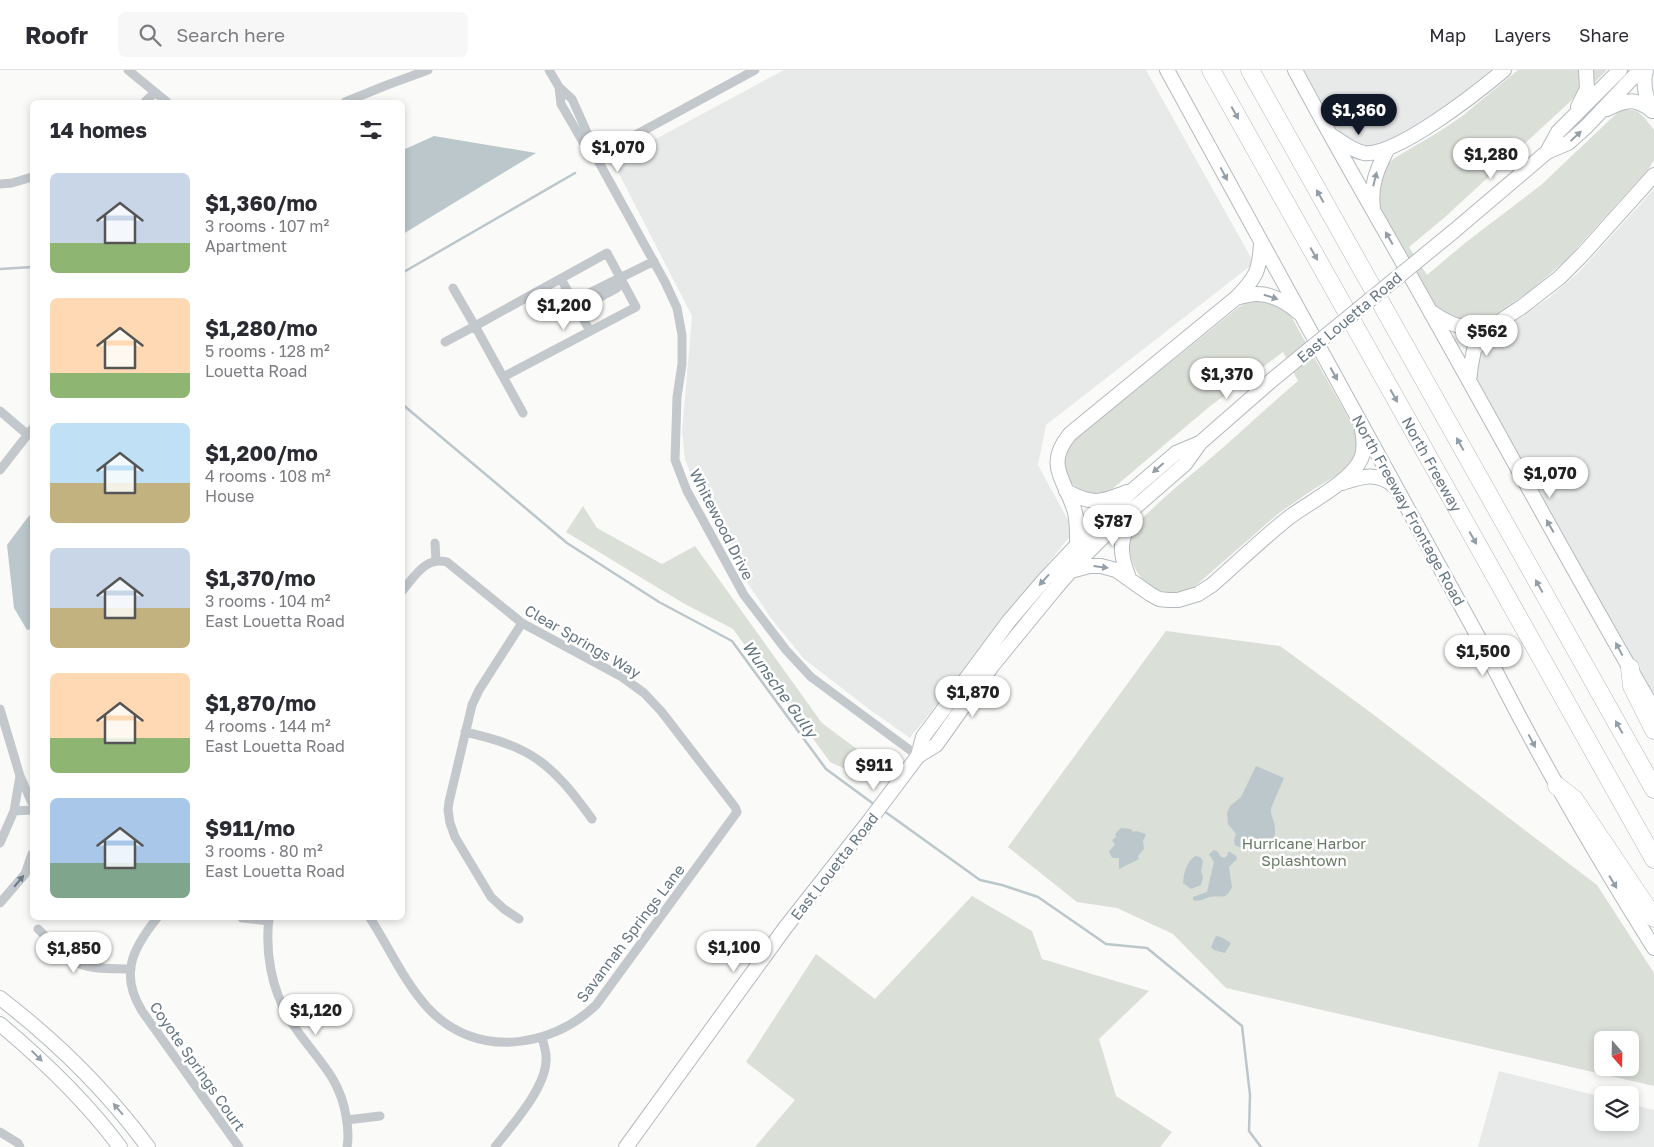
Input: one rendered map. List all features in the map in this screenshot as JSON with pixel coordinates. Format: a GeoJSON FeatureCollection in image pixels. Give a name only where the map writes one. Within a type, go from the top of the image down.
{"type":"FeatureCollection","features":[{"type":"Feature","properties":{"kind":"highway","name":"North Freeway"},"geometry":{"type":"LineString","coordinates":[[1211,70],[1654,859]]}},
{"type":"Feature","properties":{"kind":"highway"},"geometry":{"type":"LineString","coordinates":[[1250,70],[1654,789]]}},
{"type":"Feature","properties":{"kind":"highway"},"geometry":{"type":"LineString","coordinates":[[1630,668],[1632,686],[1654,730]]}},
{"type":"Feature","properties":{"kind":"highway"},"geometry":{"type":"LineString","coordinates":[[1557,786],[1574,798],[1654,918]]}},
{"type":"Feature","properties":{"kind":"main road","name":"North Freeway Frontage Road"},"geometry":{"type":"LineString","coordinates":[[1167,70],[1482,644],[1557,786],[1654,948]]}},
{"type":"Feature","properties":{"kind":"main road"},"geometry":{"type":"LineString","coordinates":[[1295,70],[1654,710]]}},
{"type":"Feature","properties":{"kind":"main road"},"geometry":{"type":"LineString","coordinates":[[1329,133],[1347,146],[1365,153],[1387,150],[1420,132],[1447,114],[1504,70]]}},
{"type":"Feature","properties":{"kind":"main road"},"geometry":{"type":"LineString","coordinates":[[1575,115],[1587,89],[1586,70]]}},
{"type":"Feature","properties":{"kind":"main road"},"geometry":{"type":"LineString","coordinates":[[1547,152],[1558,132],[1620,70]]}},
{"type":"Feature","properties":{"kind":"main road"},"geometry":{"type":"LineString","coordinates":[[1547,152],[1568,143],[1640,70]]}},
{"type":"Feature","properties":{"kind":"main road"},"geometry":{"type":"LineString","coordinates":[[1646,70],[1644,88],[1653,113]]}},
{"type":"Feature","properties":{"kind":"main road"},"geometry":{"type":"LineString","coordinates":[[1600,112],[1620,102],[1630,101],[1639,103],[1653,113]]}},
{"type":"Feature","properties":{"kind":"main road"},"geometry":{"type":"LineString","coordinates":[[1374,211],[1372,198],[1373,181],[1387,150]]}},
{"type":"Feature","properties":{"kind":"main road","name":"East Louetta Road"},"geometry":{"type":"LineString","coordinates":[[918,756],[936,745],[992,666],[1070,571],[1137,505],[1185,464],[1200,442],[1547,152]]}},
{"type":"Feature","properties":{"kind":"main road"},"geometry":{"type":"LineString","coordinates":[[1469,381],[1470,365],[1474,350],[1491,327],[1523,306],[1559,278],[1654,175]]}},
{"type":"Feature","properties":{"kind":"main road"},"geometry":{"type":"LineString","coordinates":[[1077,545],[1077,519],[1074,506],[1059,476],[1057,466],[1057,456],[1062,444],[1070,434],[1236,298],[1256,274],[1260,260],[1261,242]]}},
{"type":"Feature","properties":{"kind":"main road"},"geometry":{"type":"LineString","coordinates":[[1236,298],[1256,294],[1272,296],[1288,304],[1302,316]]}},
{"type":"Feature","properties":{"kind":"main road"},"geometry":{"type":"LineString","coordinates":[[1430,311],[1446,322],[1462,328],[1491,327]]}},
{"type":"Feature","properties":{"kind":"main road"},"geometry":{"type":"LineString","coordinates":[[1070,571],[1089,566],[1101,566],[1116,570],[1159,599],[1178,600],[1198,594],[1212,585],[1287,519],[1336,485],[1352,471],[1360,460],[1365,444],[1361,424]]}},
{"type":"Feature","properties":{"kind":"main road","name":"East Louetta Road"},"geometry":{"type":"LineString","coordinates":[[626,1147],[784,928],[902,778],[918,756],[923,737],[1009,621],[1077,545],[1134,489],[1176,452],[1200,442]]}},
{"type":"Feature","properties":{"kind":"main road"},"geometry":{"type":"LineString","coordinates":[[1336,485],[1359,477],[1374,476],[1386,480],[1397,490]]}},
{"type":"Feature","properties":{"kind":"main road"},"geometry":{"type":"LineString","coordinates":[[1066,490],[1079,498],[1092,501],[1106,501],[1134,489]]}},
{"type":"Feature","properties":{"kind":"main road"},"geometry":{"type":"LineString","coordinates":[[1129,578],[1121,547],[1124,533],[1137,505]]}},
{"type":"Feature","properties":{"kind":"main road"},"geometry":{"type":"LineString","coordinates":[[1025,603],[1025,624]]}},
{"type":"Feature","properties":{"kind":"main road"},"geometry":{"type":"LineString","coordinates":[[0,998],[30,1021],[75,1061],[106,1095],[148,1147]]}},
{"type":"Feature","properties":{"kind":"main road"},"geometry":{"type":"LineString","coordinates":[[0,1024],[59,1078],[90,1110],[120,1147]]}},
{"type":"Feature","properties":{"kind":"street"},"geometry":{"type":"LineString","coordinates":[[128,70],[164,100]]}},
{"type":"Feature","properties":{"kind":"street"},"geometry":{"type":"LineString","coordinates":[[350,100],[428,70]]}},
{"type":"Feature","properties":{"kind":"street"},"geometry":{"type":"LineString","coordinates":[[549,70],[559,87],[572,99],[590,139],[590,146],[582,142],[561,104],[559,87]]}},
{"type":"Feature","properties":{"kind":"street"},"geometry":{"type":"LineString","coordinates":[[595,157],[755,70]]}},
{"type":"Feature","properties":{"kind":"street"},"geometry":{"type":"LineString","coordinates":[[147,100],[154,92]]}},
{"type":"Feature","properties":{"kind":"street"},"geometry":{"type":"LineString","coordinates":[[569,118],[578,114]]}},
{"type":"Feature","properties":{"kind":"street","name":"Whitewood Drive"},"geometry":{"type":"LineString","coordinates":[[590,146],[654,262],[677,308],[682,335],[682,364],[677,397],[675,460],[687,491],[744,595],[786,650],[818,682],[918,756]]}},
{"type":"Feature","properties":{"kind":"street"},"geometry":{"type":"LineString","coordinates":[[0,184],[12,183],[30,178]]}},
{"type":"Feature","properties":{"kind":"street"},"geometry":{"type":"LineString","coordinates":[[445,342],[607,253],[636,307],[588,328],[503,377]]}},
{"type":"Feature","properties":{"kind":"street"},"geometry":{"type":"LineString","coordinates":[[576,305],[612,281],[654,262]]}},
{"type":"Feature","properties":{"kind":"street"},"geometry":{"type":"LineString","coordinates":[[561,279],[588,328]]}},
{"type":"Feature","properties":{"kind":"street"},"geometry":{"type":"LineString","coordinates":[[452,288],[523,413]]}},
{"type":"Feature","properties":{"kind":"street"},"geometry":{"type":"LineString","coordinates":[[0,411],[30,432],[0,470]]}},
{"type":"Feature","properties":{"kind":"street"},"geometry":{"type":"LineString","coordinates":[[405,587],[423,567],[436,561],[435,544]]}},
{"type":"Feature","properties":{"kind":"street","name":"Clear Springs Way"},"geometry":{"type":"LineString","coordinates":[[436,561],[450,564],[522,623],[615,672],[644,693],[661,711],[737,811]]}},
{"type":"Feature","properties":{"kind":"street"},"geometry":{"type":"LineString","coordinates":[[519,919],[491,897],[452,832],[448,810],[474,698],[522,623]]}},
{"type":"Feature","properties":{"kind":"street"},"geometry":{"type":"LineString","coordinates":[[0,709],[20,776],[30,798]]}},
{"type":"Feature","properties":{"kind":"street"},"geometry":{"type":"LineString","coordinates":[[465,732],[510,744],[538,759],[564,782],[592,820]]}},
{"type":"Feature","properties":{"kind":"street"},"geometry":{"type":"LineString","coordinates":[[0,843],[14,811],[20,776]]}},
{"type":"Feature","properties":{"kind":"street"},"geometry":{"type":"LineString","coordinates":[[14,811],[30,810]]}},
{"type":"Feature","properties":{"kind":"street","name":"Savannah Springs Lane"},"geometry":{"type":"LineString","coordinates":[[371,920],[414,990],[436,1016],[464,1033],[490,1041],[518,1042],[542,1038],[571,1025],[585,1015],[600,1000],[736,815],[737,811]]}},
{"type":"Feature","properties":{"kind":"street"},"geometry":{"type":"LineString","coordinates":[[0,903],[25,874],[30,860]]}},
{"type":"Feature","properties":{"kind":"street","name":"Coyote Springs Court"},"geometry":{"type":"LineString","coordinates":[[156,920],[137,946],[130,969],[132,986],[139,1005],[239,1147]]}},
{"type":"Feature","properties":{"kind":"street"},"geometry":{"type":"LineString","coordinates":[[269,920],[269,959],[279,998],[296,1029],[323,1063],[336,1084],[344,1106],[348,1135],[347,1147]]}},
{"type":"Feature","properties":{"kind":"street"},"geometry":{"type":"LineString","coordinates":[[38,929],[74,961],[90,966],[130,969]]}},
{"type":"Feature","properties":{"kind":"street"},"geometry":{"type":"LineString","coordinates":[[496,1147],[542,1081],[546,1060],[542,1038]]}},
{"type":"Feature","properties":{"kind":"street"},"geometry":{"type":"LineString","coordinates":[[346,1120],[380,1116]]}},
{"type":"Feature","properties":{"kind":"street"},"geometry":{"type":"LineString","coordinates":[[0,1132],[20,1147]]}},
{"type":"Feature","properties":{"kind":"shaded area"},"geometry":{"type":"Polygon","coordinates":[[[784,70],[1146,70],[1254,263],[1046,425],[1038,465],[1074,531],[910,738],[804,659],[770,617],[739,570],[700,499],[685,459],[682,432],[692,316],[613,162],[784,70]]]}},
{"type":"Feature","properties":{"kind":"shaded area"},"geometry":{"type":"Polygon","coordinates":[[[1304,70],[1491,70],[1461,95],[1421,123],[1389,142],[1369,147],[1354,144],[1340,132],[1304,70]]]}},
{"type":"Feature","properties":{"kind":"shaded area"},"geometry":{"type":"Polygon","coordinates":[[[434,136],[536,153],[405,233],[405,149],[434,136]]]}},
{"type":"Feature","properties":{"kind":"shaded area"},"geometry":{"type":"Polygon","coordinates":[[[1654,189],[1654,699],[1476,377],[1477,356],[1492,336],[1549,298],[1579,272],[1654,189]]]}},
{"type":"Feature","properties":{"kind":"shaded area"},"geometry":{"type":"Polygon","coordinates":[[[30,515],[30,629],[27,630],[14,608],[7,545],[30,515]]]}},
{"type":"Feature","properties":{"kind":"shaded area"},"geometry":{"type":"Polygon","coordinates":[[[1256,766],[1284,778],[1271,808],[1275,835],[1271,841],[1251,842],[1241,848],[1235,845],[1236,834],[1228,824],[1227,813],[1230,806],[1241,797],[1256,766]]]}},
{"type":"Feature","properties":{"kind":"shaded area"},"geometry":{"type":"Polygon","coordinates":[[[1121,828],[1146,834],[1143,841],[1144,849],[1138,856],[1139,859],[1119,869],[1119,858],[1113,858],[1109,851],[1115,845],[1112,840],[1116,837],[1115,834],[1121,828]]]}},
{"type":"Feature","properties":{"kind":"shaded area"},"geometry":{"type":"Polygon","coordinates":[[[1214,850],[1224,858],[1228,852],[1236,856],[1237,859],[1229,867],[1232,887],[1225,896],[1193,900],[1193,897],[1207,892],[1214,862],[1209,854],[1214,850]]]}},
{"type":"Feature","properties":{"kind":"shaded area"},"geometry":{"type":"Polygon","coordinates":[[[1195,856],[1200,857],[1203,861],[1201,871],[1203,877],[1201,885],[1191,889],[1183,883],[1183,879],[1188,865],[1195,856]]]}},
{"type":"Feature","properties":{"kind":"shaded area"},"geometry":{"type":"Polygon","coordinates":[[[1216,936],[1231,943],[1225,953],[1214,950],[1211,947],[1216,936]]]}},
{"type":"Feature","properties":{"kind":"shaded area"},"geometry":{"type":"Polygon","coordinates":[[[1499,1071],[1594,1095],[1594,1131],[1639,1131],[1639,1106],[1654,1110],[1654,1147],[1478,1147],[1499,1071]]]}},
{"type":"Feature","properties":{"kind":"green space"},"geometry":{"type":"Polygon","coordinates":[[[1518,70],[1581,70],[1581,82],[1573,99],[1444,218],[1409,247],[1427,275],[1465,243],[1541,185],[1617,113],[1625,109],[1637,111],[1644,117],[1654,130],[1654,160],[1648,170],[1566,260],[1530,291],[1485,321],[1474,324],[1440,313],[1381,209],[1376,192],[1387,164],[1461,117],[1518,70]]]}},
{"type":"Feature","properties":{"kind":"green space"},"geometry":{"type":"Polygon","coordinates":[[[1593,70],[1607,70],[1594,83],[1593,70]]]}},
{"type":"Feature","properties":{"kind":"green space"},"geometry":{"type":"Polygon","coordinates":[[[1264,300],[1282,306],[1292,318],[1353,426],[1357,441],[1352,462],[1344,471],[1279,513],[1193,588],[1174,592],[1156,589],[1147,584],[1134,567],[1130,546],[1136,525],[1298,381],[1283,352],[1209,407],[1111,490],[1089,493],[1072,484],[1064,467],[1065,456],[1070,445],[1078,436],[1239,307],[1249,301],[1264,300]]]}},
{"type":"Feature","properties":{"kind":"green space"},"geometry":{"type":"Polygon","coordinates":[[[583,506],[597,528],[662,564],[695,546],[822,723],[865,755],[854,773],[830,762],[733,629],[683,603],[566,532],[583,506]]]}},
{"type":"Feature","properties":{"kind":"green space","name":"Hurricane Harbor Splashtown"},"geometry":{"type":"Polygon","coordinates":[[[1166,631],[1280,646],[1597,885],[1654,973],[1654,1086],[1610,1076],[1639,1076],[1639,1031],[1594,1031],[1594,1072],[1226,988],[1173,934],[1117,908],[1077,902],[1008,847],[1166,631]]]}},
{"type":"Feature","properties":{"kind":"green space"},"geometry":{"type":"Polygon","coordinates":[[[972,896],[1032,931],[1042,959],[1149,991],[1099,1039],[1116,1096],[1172,1132],[1160,1147],[755,1147],[795,1100],[746,1062],[816,954],[875,999],[972,896]]]}},
{"type":"Feature","properties":{"kind":"waterway"},"geometry":{"type":"LineString","coordinates":[[405,271],[575,173]]}},
{"type":"Feature","properties":{"kind":"waterway","name":"Wunsche Gully"},"geometry":{"type":"LineString","coordinates":[[0,269],[30,267]]}},
{"type":"Feature","properties":{"kind":"waterway","name":"Wunsche Gully"},"geometry":{"type":"LineString","coordinates":[[405,407],[567,543],[659,602],[732,641],[826,769],[875,805]]}},
{"type":"Feature","properties":{"kind":"waterway","name":"Wunsche Gully"},"geometry":{"type":"LineString","coordinates":[[884,811],[980,880],[1038,897],[1106,944],[1147,948],[1242,1026],[1250,1095],[1249,1131],[1261,1147]]}}]}
